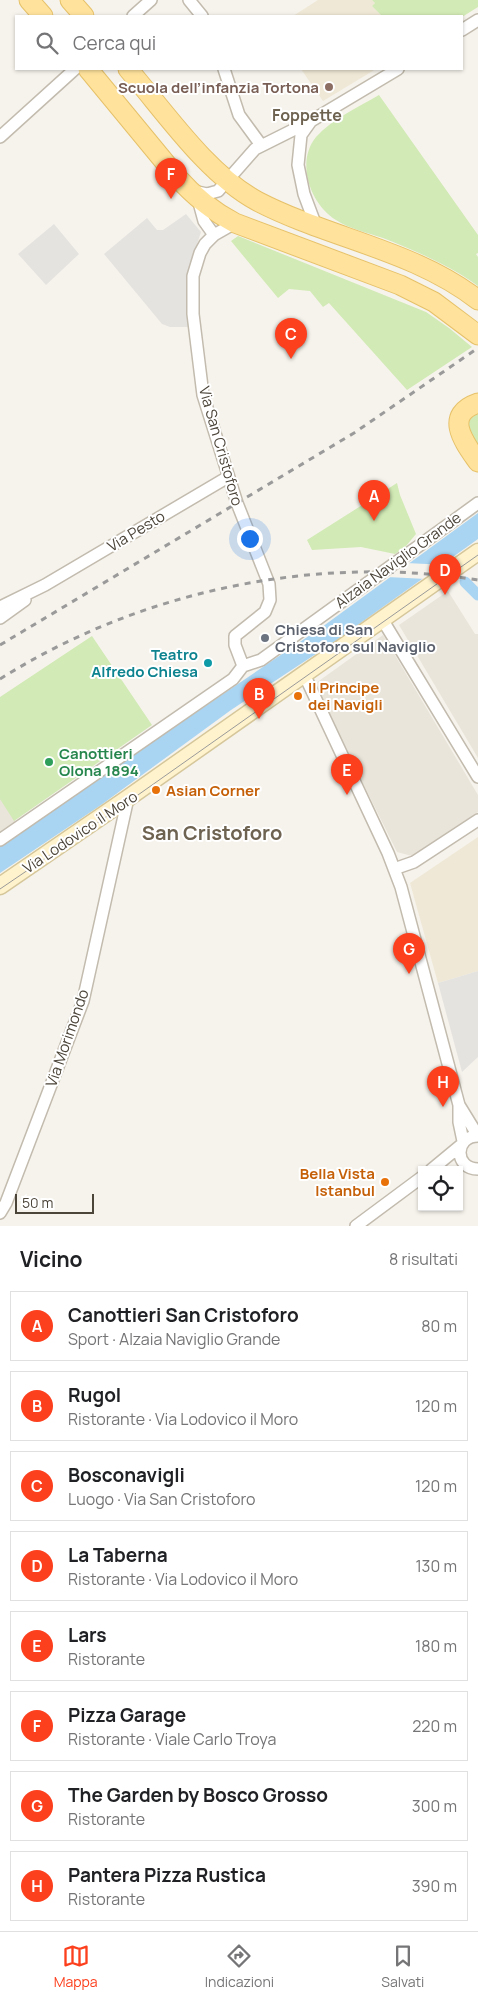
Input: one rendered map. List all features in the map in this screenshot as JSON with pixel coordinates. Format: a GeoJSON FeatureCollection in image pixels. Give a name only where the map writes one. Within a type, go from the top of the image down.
{"type":"FeatureCollection","features":[{"type":"Feature","properties":{"kind":"main road"},"geometry":{"type":"LineString","coordinates":[[29,0],[42,15]]}},
{"type":"Feature","properties":{"kind":"main road"},"geometry":{"type":"LineString","coordinates":[[70,0],[83,15]]}},
{"type":"Feature","properties":{"kind":"main road"},"geometry":{"type":"LineString","coordinates":[[89,70],[193,194],[214,211],[235,223],[400,285],[434,302],[477,334]]}},
{"type":"Feature","properties":{"kind":"main road"},"geometry":{"type":"LineString","coordinates":[[129,70],[202,157],[257,200],[316,226],[417,264],[478,300]]}},
{"type":"Feature","properties":{"kind":"main road"},"geometry":{"type":"LineString","coordinates":[[478,403],[464,410],[458,427],[462,439],[478,462]]}},
{"type":"Feature","properties":{"kind":"street"},"geometry":{"type":"LineString","coordinates":[[134,15],[151,0]]}},
{"type":"Feature","properties":{"kind":"street"},"geometry":{"type":"LineString","coordinates":[[189,0],[201,15]]}},
{"type":"Feature","properties":{"kind":"street"},"geometry":{"type":"LineString","coordinates":[[463,29],[478,20]]}},
{"type":"Feature","properties":{"kind":"street"},"geometry":{"type":"LineString","coordinates":[[0,137],[74,70]]}},
{"type":"Feature","properties":{"kind":"street"},"geometry":{"type":"LineString","coordinates":[[224,70],[239,116],[261,146]]}},
{"type":"Feature","properties":{"kind":"street"},"geometry":{"type":"LineString","coordinates":[[214,235],[204,221],[193,194],[213,193],[233,183],[251,152],[312,121],[396,70]]}},
{"type":"Feature","properties":{"kind":"street"},"geometry":{"type":"LineString","coordinates":[[312,121],[301,135],[298,165],[304,194],[316,226]]}},
{"type":"Feature","properties":{"kind":"street","name":"Via San Cristoforo"},"geometry":{"type":"LineString","coordinates":[[235,223],[214,235],[202,247],[193,276],[193,314],[204,395],[228,477],[269,584],[269,605],[265,612],[235,636],[235,645],[242,666]]}},
{"type":"Feature","properties":{"kind":"street","name":"Via Pesto"},"geometry":{"type":"LineString","coordinates":[[0,607],[44,585],[228,477]]}},
{"type":"Feature","properties":{"kind":"street","name":"Alzaia Naviglio Grande"},"geometry":{"type":"LineString","coordinates":[[0,840],[233,678],[242,666],[261,660],[478,503]]}},
{"type":"Feature","properties":{"kind":"street","name":"Via Lodovico il Moro"},"geometry":{"type":"LineString","coordinates":[[0,886],[478,552]]}},
{"type":"Feature","properties":{"kind":"street","name":"Via Pesto"},"geometry":{"type":"LineString","coordinates":[[0,618],[44,585]]}},
{"type":"Feature","properties":{"kind":"street"},"geometry":{"type":"LineString","coordinates":[[382,620],[478,777]]}},
{"type":"Feature","properties":{"kind":"street"},"geometry":{"type":"LineString","coordinates":[[304,674],[401,887],[459,1105],[462,1144],[459,1153],[461,1160],[467,1167],[477,1172]]}},
{"type":"Feature","properties":{"kind":"street","name":"Via Morimondo"},"geometry":{"type":"LineString","coordinates":[[0,1213],[6,1203],[83,1001],[128,798]]}},
{"type":"Feature","properties":{"kind":"street"},"geometry":{"type":"LineString","coordinates":[[394,869],[414,862],[478,820]]}},
{"type":"Feature","properties":{"kind":"street"},"geometry":{"type":"LineString","coordinates":[[436,1166],[470,1137],[478,1136],[459,1105]]}},
{"type":"Feature","properties":{"kind":"street"},"geometry":{"type":"LineString","coordinates":[[442,1166],[461,1160]]}},
{"type":"Feature","properties":{"kind":"street"},"geometry":{"type":"LineString","coordinates":[[356,1226],[418,1180]]}},
{"type":"Feature","properties":{"kind":"shaded area"},"geometry":{"type":"Polygon","coordinates":[[[318,0],[372,0],[375,3],[372,6],[381,15],[295,15],[318,0]]]}},
{"type":"Feature","properties":{"kind":"shaded area","name":"Scuola dell’infanzia Tortona"},"geometry":{"type":"Polygon","coordinates":[[[302,70],[374,70],[323,101],[302,70]]]}},
{"type":"Feature","properties":{"kind":"shaded area"},"geometry":{"type":"Polygon","coordinates":[[[186,214],[201,232],[191,263],[188,281],[188,327],[170,327],[162,324],[104,254],[147,218],[157,230],[163,230],[186,214]]]}},
{"type":"Feature","properties":{"kind":"shaded area"},"geometry":{"type":"Polygon","coordinates":[[[54,224],[79,254],[46,285],[18,254],[54,224]]]}},
{"type":"Feature","properties":{"kind":"shaded area"},"geometry":{"type":"Polygon","coordinates":[[[448,591],[475,634],[478,634],[478,758],[399,625],[448,591]]]}},
{"type":"Feature","properties":{"kind":"shaded area"},"geometry":{"type":"Polygon","coordinates":[[[383,635],[478,795],[478,812],[412,856],[397,852],[343,743],[316,683],[383,635]]]}},
{"type":"Feature","properties":{"kind":"shaded area"},"geometry":{"type":"Polygon","coordinates":[[[0,798],[17,823],[0,836],[0,798]]]}},
{"type":"Feature","properties":{"kind":"shaded area"},"geometry":{"type":"Polygon","coordinates":[[[478,837],[478,971],[438,983],[410,883],[478,837]]]}},
{"type":"Feature","properties":{"kind":"shaded area"},"geometry":{"type":"Polygon","coordinates":[[[478,971],[478,1057],[462,1072],[438,983],[478,971]]]}},
{"type":"Feature","properties":{"kind":"green space"},"geometry":{"type":"Polygon","coordinates":[[[372,0],[478,0],[478,7],[463,16],[381,15],[372,6],[375,3],[372,0]]]}},
{"type":"Feature","properties":{"kind":"green space"},"geometry":{"type":"Polygon","coordinates":[[[379,95],[478,235],[478,253],[476,254],[478,257],[478,286],[456,271],[420,253],[341,223],[327,213],[313,194],[309,183],[307,159],[310,147],[316,137],[338,119],[379,95]]]}},
{"type":"Feature","properties":{"kind":"green space"},"geometry":{"type":"Polygon","coordinates":[[[238,236],[426,312],[472,347],[407,390],[329,303],[323,307],[310,291],[289,289],[278,298],[231,241],[238,236]]]}},
{"type":"Feature","properties":{"kind":"green space"},"geometry":{"type":"Polygon","coordinates":[[[478,413],[478,449],[466,430],[468,420],[478,413]]]}},
{"type":"Feature","properties":{"kind":"green space"},"geometry":{"type":"Polygon","coordinates":[[[397,483],[416,534],[406,546],[395,554],[361,547],[312,550],[307,540],[397,483]]]}},
{"type":"Feature","properties":{"kind":"green space","name":"Canottieri Olona 1894"},"geometry":{"type":"Polygon","coordinates":[[[92,636],[152,725],[14,821],[0,799],[0,697],[92,636]]]}},
{"type":"Feature","properties":{"kind":"water"},"geometry":{"type":"Polygon","coordinates":[[[478,513],[478,539],[334,642],[231,710],[101,805],[0,873],[0,847],[322,627],[478,513]]]}},
{"type":"Feature","properties":{"kind":"pier"},"geometry":{"type":"Polygon","coordinates":[[[406,563],[447,565],[426,579],[387,577],[406,563]]]}},
{"type":"Feature","properties":{"kind":"waterway"},"geometry":{"type":"LineString","coordinates":[[465,582],[478,595]]}},
{"type":"Feature","properties":{"kind":"tram line"},"geometry":{"type":"LineString","coordinates":[[0,889],[128,802],[478,555]]}},
{"type":"Feature","properties":{"kind":"railway"},"geometry":{"type":"LineString","coordinates":[[0,645],[354,433],[478,348]]}},
{"type":"Feature","properties":{"kind":"railway"},"geometry":{"type":"LineString","coordinates":[[0,679],[54,648],[111,623],[170,602],[230,587],[292,577],[354,572],[416,573],[478,580]]}},
{"type":"Feature","properties":{"kind":"place","name":"Scuola dell’infanzia Tortona"},"geometry":{"type":"Point","coordinates":[329,87]}},
{"type":"Feature","properties":{"kind":"place","name":"Pizza Garage"},"geometry":{"type":"Point","coordinates":[171,199]}},
{"type":"Feature","properties":{"kind":"place","name":"Bosconavigli"},"geometry":{"type":"Point","coordinates":[291,359]}},
{"type":"Feature","properties":{"kind":"place","name":"Canottieri San Cristoforo"},"geometry":{"type":"Point","coordinates":[374,521]}},
{"type":"Feature","properties":{"kind":"place","name":"La Taberna"},"geometry":{"type":"Point","coordinates":[445,595]}},
{"type":"Feature","properties":{"kind":"place","name":"Chiesa di San Cristoforo sul Naviglio"},"geometry":{"type":"Point","coordinates":[265,638]}},
{"type":"Feature","properties":{"kind":"place","name":"Teatro Alfredo Chiesa"},"geometry":{"type":"Point","coordinates":[208,663]}},
{"type":"Feature","properties":{"kind":"place","name":"II Principe dei Navigli"},"geometry":{"type":"Point","coordinates":[298,696]}},
{"type":"Feature","properties":{"kind":"place","name":"Rugol"},"geometry":{"type":"Point","coordinates":[259,719]}},
{"type":"Feature","properties":{"kind":"place","name":"Canottieri Olona 1894"},"geometry":{"type":"Point","coordinates":[49,762]}},
{"type":"Feature","properties":{"kind":"place","name":"Asian Corner"},"geometry":{"type":"Point","coordinates":[156,790]}},
{"type":"Feature","properties":{"kind":"place","name":"Lars"},"geometry":{"type":"Point","coordinates":[347,795]}},
{"type":"Feature","properties":{"kind":"place","name":"The Garden by Bosco Grosso"},"geometry":{"type":"Point","coordinates":[409,974]}},
{"type":"Feature","properties":{"kind":"place","name":"Pantera Pizza Rustica"},"geometry":{"type":"Point","coordinates":[443,1107]}},
{"type":"Feature","properties":{"kind":"place","name":"Bella Vista Istanbul"},"geometry":{"type":"Point","coordinates":[385,1182]}},
{"type":"Feature","properties":{"kind":"district","name":"Foppette"},"geometry":{"type":"Point","coordinates":[307,115]}},
{"type":"Feature","properties":{"kind":"district","name":"San Cristoforo"},"geometry":{"type":"Point","coordinates":[212,832]}}]}
